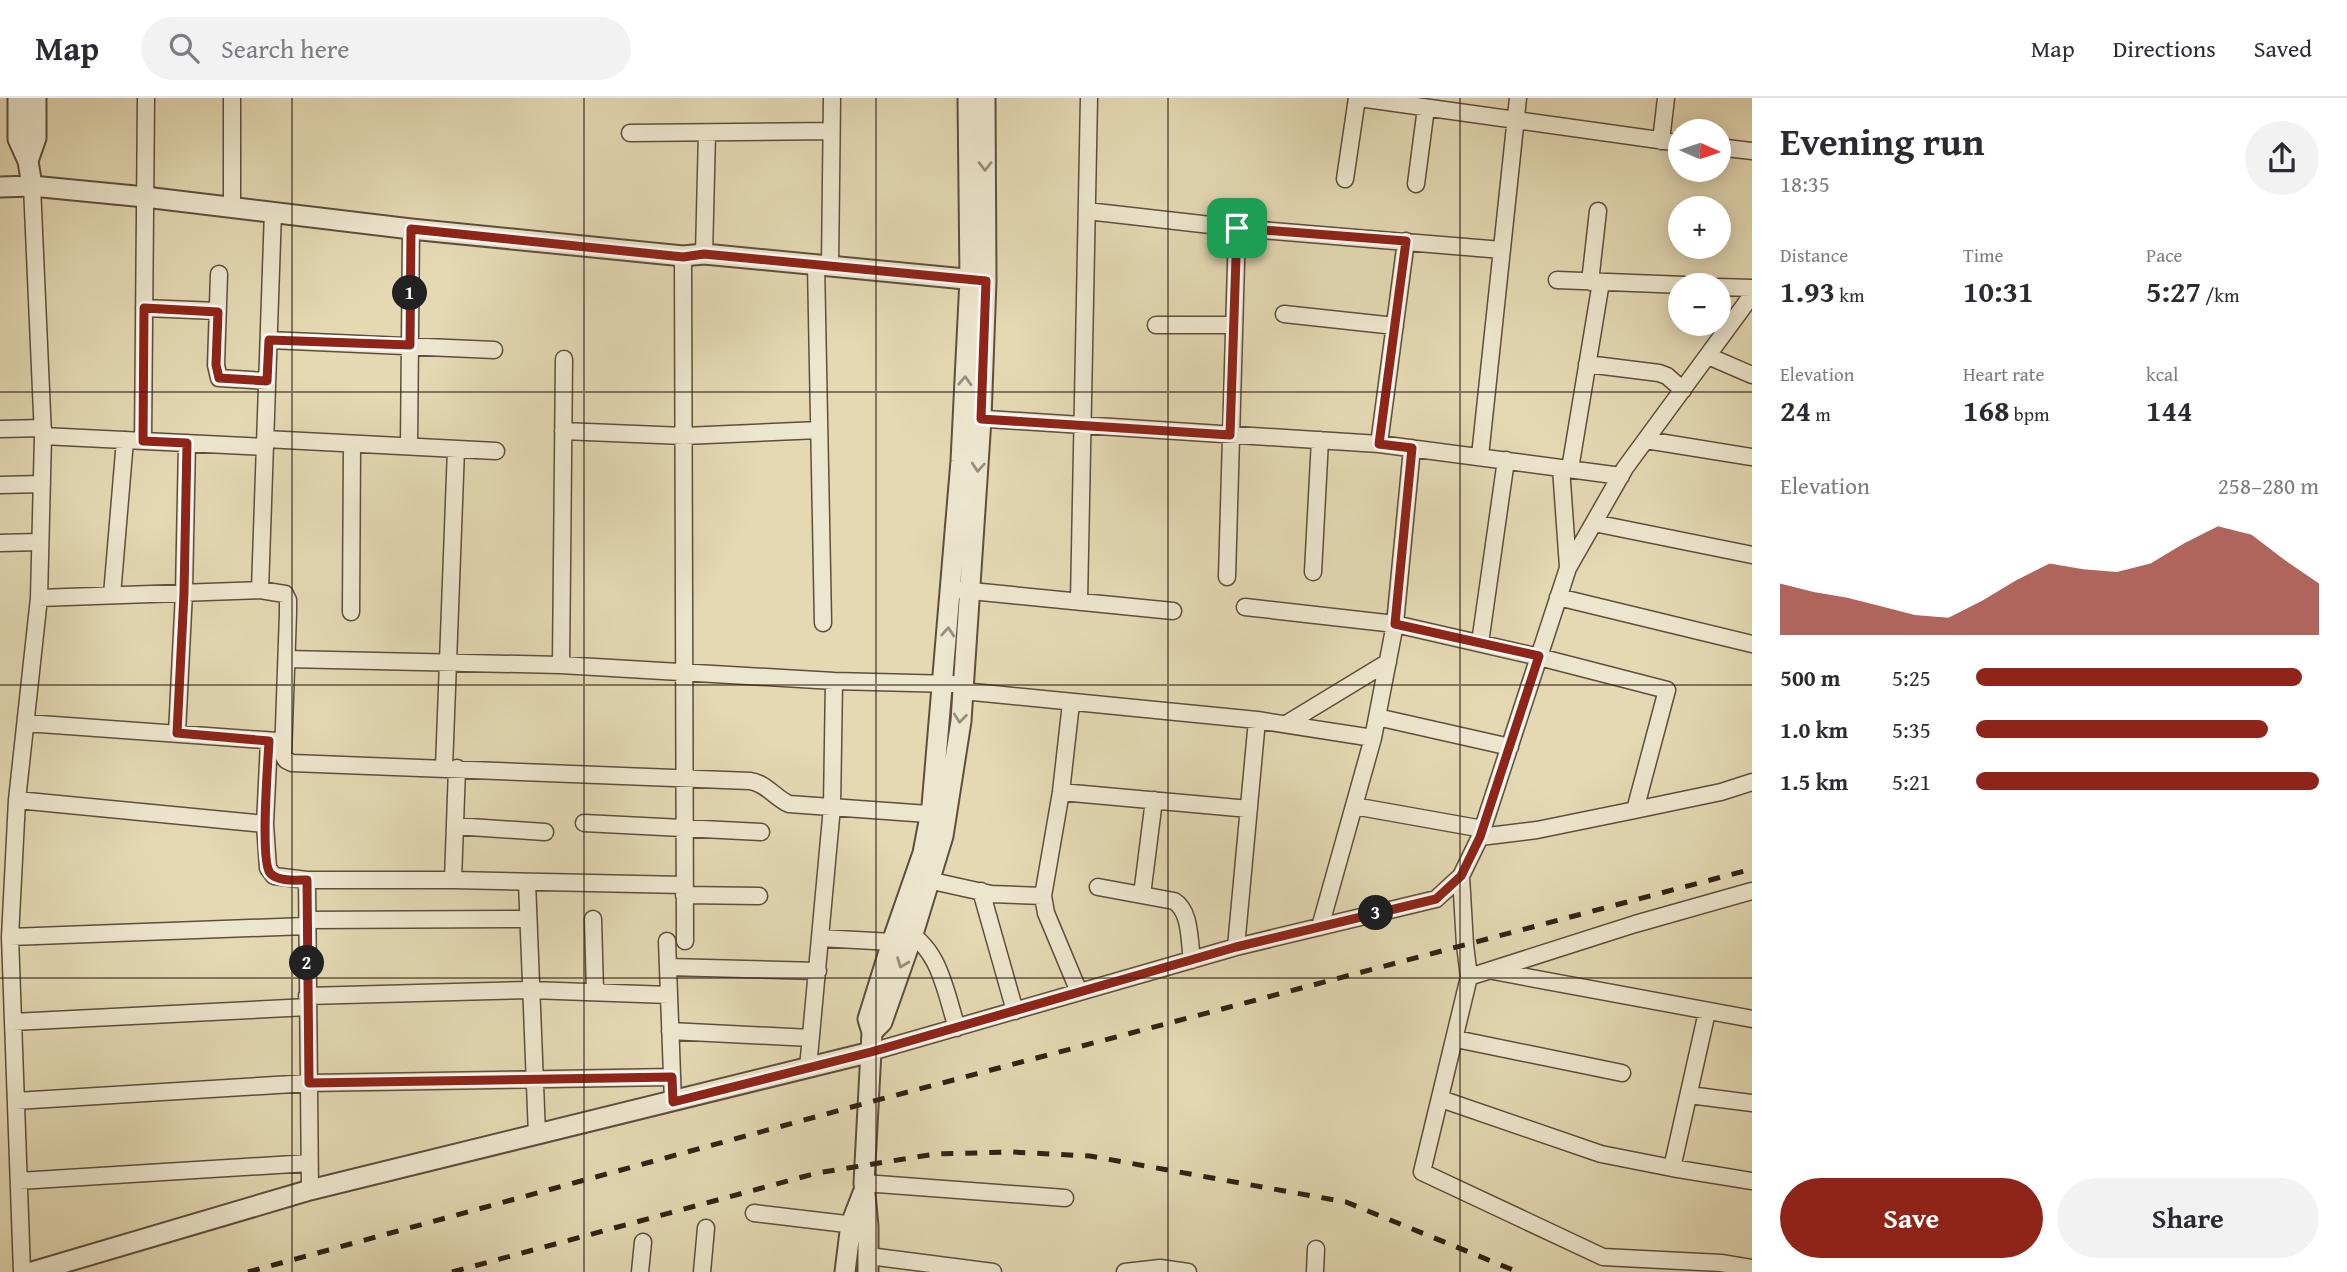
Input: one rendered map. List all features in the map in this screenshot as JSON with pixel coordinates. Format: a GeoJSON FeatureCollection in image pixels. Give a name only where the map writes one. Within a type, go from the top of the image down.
{"type":"FeatureCollection","features":[{"type":"Feature","properties":{"kind":"street"},"geometry":{"type":"LineString","coordinates":[[18,98],[18,139],[28,160],[32,187],[43,432],[39,597],[6,887],[22,1272]]}},
{"type":"Feature","properties":{"kind":"street"},"geometry":{"type":"LineString","coordinates":[[28,160],[36,138],[36,98]]}},
{"type":"Feature","properties":{"kind":"street"},"geometry":{"type":"LineString","coordinates":[[143,441],[146,98]]}},
{"type":"Feature","properties":{"kind":"street"},"geometry":{"type":"LineString","coordinates":[[232,98],[232,206]]}},
{"type":"Feature","properties":{"kind":"street"},"geometry":{"type":"LineString","coordinates":[[823,623],[820,430],[823,265],[832,98]]}},
{"type":"Feature","properties":{"kind":"street"},"geometry":{"type":"LineString","coordinates":[[1079,601],[1089,98]]}},
{"type":"Feature","properties":{"kind":"street"},"geometry":{"type":"LineString","coordinates":[[1345,179],[1358,98],[1668,142]]}},
{"type":"Feature","properties":{"kind":"street"},"geometry":{"type":"LineString","coordinates":[[1480,456],[1518,98]]}},
{"type":"Feature","properties":{"kind":"street"},"geometry":{"type":"LineString","coordinates":[[1661,141],[1666,98]]}},
{"type":"Feature","properties":{"kind":"street"},"geometry":{"type":"LineString","coordinates":[[845,1272],[860,1225],[865,1186],[872,1032],[882,1022],[900,934],[923,853],[939,814],[961,721],[956,686],[978,280],[977,104]]}},
{"type":"Feature","properties":{"kind":"street"},"geometry":{"type":"LineString","coordinates":[[1416,184],[1426,107]]}},
{"type":"Feature","properties":{"kind":"street"},"geometry":{"type":"LineString","coordinates":[[630,133],[831,131]]}},
{"type":"Feature","properties":{"kind":"street"},"geometry":{"type":"LineString","coordinates":[[704,254],[708,133]]}},
{"type":"Feature","properties":{"kind":"street"},"geometry":{"type":"LineString","coordinates":[[1731,149],[1752,151]]}},
{"type":"Feature","properties":{"kind":"street"},"geometry":{"type":"LineString","coordinates":[[0,187],[32,187],[145,197],[411,229],[683,257],[704,254],[978,280]]}},
{"type":"Feature","properties":{"kind":"street"},"geometry":{"type":"LineString","coordinates":[[260,590],[273,211]]}},
{"type":"Feature","properties":{"kind":"street"},"geometry":{"type":"LineString","coordinates":[[1087,211],[1237,228],[1502,250]]}},
{"type":"Feature","properties":{"kind":"street"},"geometry":{"type":"LineString","coordinates":[[1568,568],[1566,469],[1587,364],[1598,211]]}},
{"type":"Feature","properties":{"kind":"street"},"geometry":{"type":"LineString","coordinates":[[1227,577],[1237,228]]}},
{"type":"Feature","properties":{"kind":"street"},"geometry":{"type":"LineString","coordinates":[[409,446],[411,229]]}},
{"type":"Feature","properties":{"kind":"street"},"geometry":{"type":"LineString","coordinates":[[1379,444],[1406,241]]}},
{"type":"Feature","properties":{"kind":"street"},"geometry":{"type":"LineString","coordinates":[[683,257],[685,941]]}},
{"type":"Feature","properties":{"kind":"street"},"geometry":{"type":"LineString","coordinates":[[219,274],[216,365],[219,378],[267,381]]}},
{"type":"Feature","properties":{"kind":"street"},"geometry":{"type":"LineString","coordinates":[[1557,280],[1668,284]]}},
{"type":"Feature","properties":{"kind":"street"},"geometry":{"type":"LineString","coordinates":[[1731,287],[1752,288]]}},
{"type":"Feature","properties":{"kind":"street"},"geometry":{"type":"LineString","coordinates":[[32,1272],[310,1190],[871,1052],[1236,947],[1436,899],[1461,876],[1481,833],[1568,568],[1620,477],[1752,295]]}},
{"type":"Feature","properties":{"kind":"street"},"geometry":{"type":"LineString","coordinates":[[144,308],[218,312]]}},
{"type":"Feature","properties":{"kind":"street"},"geometry":{"type":"LineString","coordinates":[[1284,314],[1395,326]]}},
{"type":"Feature","properties":{"kind":"street"},"geometry":{"type":"LineString","coordinates":[[1156,325],[1234,325]]}},
{"type":"Feature","properties":{"kind":"street"},"geometry":{"type":"LineString","coordinates":[[269,340],[494,350]]}},
{"type":"Feature","properties":{"kind":"street"},"geometry":{"type":"LineString","coordinates":[[1707,356],[1752,375]]}},
{"type":"Feature","properties":{"kind":"street"},"geometry":{"type":"LineString","coordinates":[[561,665],[564,359]]}},
{"type":"Feature","properties":{"kind":"street"},"geometry":{"type":"LineString","coordinates":[[1587,364],[1659,373],[1667,376],[1683,390]]}},
{"type":"Feature","properties":{"kind":"street"},"geometry":{"type":"LineString","coordinates":[[972,418],[1379,444],[1620,477]]}},
{"type":"Feature","properties":{"kind":"street"},"geometry":{"type":"LineString","coordinates":[[0,429],[187,443],[352,444],[496,451]]}},
{"type":"Feature","properties":{"kind":"street"},"geometry":{"type":"LineString","coordinates":[[564,431],[684,436],[820,430]]}},
{"type":"Feature","properties":{"kind":"street"},"geometry":{"type":"LineString","coordinates":[[112,595],[125,440]]}},
{"type":"Feature","properties":{"kind":"street"},"geometry":{"type":"LineString","coordinates":[[1313,572],[1320,440]]}},
{"type":"Feature","properties":{"kind":"street"},"geometry":{"type":"LineString","coordinates":[[1646,440],[1752,457]]}},
{"type":"Feature","properties":{"kind":"street"},"geometry":{"type":"LineString","coordinates":[[177,733],[184,593],[187,443]]}},
{"type":"Feature","properties":{"kind":"street"},"geometry":{"type":"LineString","coordinates":[[351,612],[352,444]]}},
{"type":"Feature","properties":{"kind":"street"},"geometry":{"type":"LineString","coordinates":[[1320,927],[1373,738],[1388,662],[1395,624],[1412,448]]}},
{"type":"Feature","properties":{"kind":"street"},"geometry":{"type":"LineString","coordinates":[[453,880],[455,826],[450,768],[449,661],[456,449]]}},
{"type":"Feature","properties":{"kind":"street"},"geometry":{"type":"LineString","coordinates":[[1480,643],[1506,460]]}},
{"type":"Feature","properties":{"kind":"street"},"geometry":{"type":"LineString","coordinates":[[0,485],[42,484]]}},
{"type":"Feature","properties":{"kind":"street"},"geometry":{"type":"LineString","coordinates":[[1594,523],[1752,555]]}},
{"type":"Feature","properties":{"kind":"street"},"geometry":{"type":"LineString","coordinates":[[0,543],[40,542]]}},
{"type":"Feature","properties":{"kind":"street"},"geometry":{"type":"LineString","coordinates":[[39,597],[260,590],[285,594],[288,600],[287,659],[265,824],[268,868],[270,873],[282,879],[527,882],[759,896]]}},
{"type":"Feature","properties":{"kind":"street"},"geometry":{"type":"LineString","coordinates":[[960,590],[1173,611]]}},
{"type":"Feature","properties":{"kind":"street"},"geometry":{"type":"LineString","coordinates":[[1558,597],[1752,644]]}},
{"type":"Feature","properties":{"kind":"street"},"geometry":{"type":"LineString","coordinates":[[1245,607],[1395,624],[1539,656],[1667,690],[1635,810]]}},
{"type":"Feature","properties":{"kind":"street"},"geometry":{"type":"LineString","coordinates":[[287,659],[561,665],[956,686],[1071,703],[1257,720],[1373,738]]}},
{"type":"Feature","properties":{"kind":"street"},"geometry":{"type":"LineString","coordinates":[[1286,724],[1388,662]]}},
{"type":"Feature","properties":{"kind":"street"},"geometry":{"type":"LineString","coordinates":[[808,1068],[832,807],[834,681]]}},
{"type":"Feature","properties":{"kind":"street"},"geometry":{"type":"LineString","coordinates":[[1071,703],[1043,896],[1046,913],[1079,992]]}},
{"type":"Feature","properties":{"kind":"street"},"geometry":{"type":"LineString","coordinates":[[1377,717],[1510,747]]}},
{"type":"Feature","properties":{"kind":"street"},"geometry":{"type":"LineString","coordinates":[[1236,947],[1257,720]]}},
{"type":"Feature","properties":{"kind":"street"},"geometry":{"type":"LineString","coordinates":[[26,723],[277,741]]}},
{"type":"Feature","properties":{"kind":"street"},"geometry":{"type":"LineString","coordinates":[[277,741],[286,761],[292,763],[757,782],[789,804],[939,814]]}},
{"type":"Feature","properties":{"kind":"street"},"geometry":{"type":"LineString","coordinates":[[1354,806],[1481,833],[1537,830],[1721,792],[1752,782]]}},
{"type":"Feature","properties":{"kind":"street"},"geometry":{"type":"LineString","coordinates":[[1060,792],[1249,809]]}},
{"type":"Feature","properties":{"kind":"street"},"geometry":{"type":"LineString","coordinates":[[17,800],[265,824]]}},
{"type":"Feature","properties":{"kind":"street"},"geometry":{"type":"LineString","coordinates":[[1142,895],[1154,800]]}},
{"type":"Feature","properties":{"kind":"street"},"geometry":{"type":"LineString","coordinates":[[900,934],[928,880],[943,836],[939,814]]}},
{"type":"Feature","properties":{"kind":"street"},"geometry":{"type":"LineString","coordinates":[[584,823],[761,832]]}},
{"type":"Feature","properties":{"kind":"street"},"geometry":{"type":"LineString","coordinates":[[455,826],[545,832]]}},
{"type":"Feature","properties":{"kind":"street"},"geometry":{"type":"LineString","coordinates":[[1461,876],[1469,977],[1422,1172],[1603,1257],[1721,1263],[1752,1268]]}},
{"type":"Feature","properties":{"kind":"street"},"geometry":{"type":"LineString","coordinates":[[307,880],[310,1190]]}},
{"type":"Feature","properties":{"kind":"street"},"geometry":{"type":"LineString","coordinates":[[928,880],[981,891],[1043,896]]}},
{"type":"Feature","properties":{"kind":"street"},"geometry":{"type":"LineString","coordinates":[[527,882],[537,1135]]}},
{"type":"Feature","properties":{"kind":"street"},"geometry":{"type":"LineString","coordinates":[[1098,887],[1174,901],[1185,913],[1192,960]]}},
{"type":"Feature","properties":{"kind":"street"},"geometry":{"type":"LineString","coordinates":[[981,891],[1015,1011]]}},
{"type":"Feature","properties":{"kind":"street"},"geometry":{"type":"LineString","coordinates":[[1469,977],[1752,891]]}},
{"type":"Feature","properties":{"kind":"street"},"geometry":{"type":"LineString","coordinates":[[10,937],[307,923],[528,919]]}},
{"type":"Feature","properties":{"kind":"street"},"geometry":{"type":"LineString","coordinates":[[593,919],[595,992]]}},
{"type":"Feature","properties":{"kind":"street"},"geometry":{"type":"LineString","coordinates":[[820,939],[900,934],[924,943],[936,961],[957,1028]]}},
{"type":"Feature","properties":{"kind":"street"},"geometry":{"type":"LineString","coordinates":[[667,941],[673,1102]]}},
{"type":"Feature","properties":{"kind":"street"},"geometry":{"type":"LineString","coordinates":[[668,967],[818,971]]}},
{"type":"Feature","properties":{"kind":"street"},"geometry":{"type":"LineString","coordinates":[[1491,970],[1752,1019]]}},
{"type":"Feature","properties":{"kind":"street"},"geometry":{"type":"LineString","coordinates":[[13,1022],[308,1001],[531,990],[669,995]]}},
{"type":"Feature","properties":{"kind":"street"},"geometry":{"type":"LineString","coordinates":[[1672,1168],[1707,1012]]}},
{"type":"Feature","properties":{"kind":"street"},"geometry":{"type":"LineString","coordinates":[[670,1031],[811,1038]]}},
{"type":"Feature","properties":{"kind":"street"},"geometry":{"type":"LineString","coordinates":[[1456,1039],[1622,1073]]}},
{"type":"Feature","properties":{"kind":"street"},"geometry":{"type":"LineString","coordinates":[[16,1101],[309,1083],[672,1077]]}},
{"type":"Feature","properties":{"kind":"street"},"geometry":{"type":"LineString","coordinates":[[1689,1095],[1752,1103]]}},
{"type":"Feature","properties":{"kind":"street"},"geometry":{"type":"LineString","coordinates":[[1441,1099],[1601,1154],[1752,1181]]}},
{"type":"Feature","properties":{"kind":"street"},"geometry":{"type":"LineString","coordinates":[[19,1181],[309,1163]]}},
{"type":"Feature","properties":{"kind":"street"},"geometry":{"type":"LineString","coordinates":[[865,1186],[1065,1198]]}},
{"type":"Feature","properties":{"kind":"street"},"geometry":{"type":"LineString","coordinates":[[754,1213],[860,1225]]}},
{"type":"Feature","properties":{"kind":"street"},"geometry":{"type":"LineString","coordinates":[[860,1225],[868,1264],[993,1272]]}},
{"type":"Feature","properties":{"kind":"street"},"geometry":{"type":"LineString","coordinates":[[702,1272],[706,1228]]}},
{"type":"Feature","properties":{"kind":"street"},"geometry":{"type":"LineString","coordinates":[[640,1272],[643,1242]]}},
{"type":"Feature","properties":{"kind":"street"},"geometry":{"type":"LineString","coordinates":[[1315,1272],[1316,1249]]}},
{"type":"Feature","properties":{"kind":"street"},"geometry":{"type":"LineString","coordinates":[[1125,1272],[1188,1272]]}},
{"type":"Feature","properties":{"kind":"railway"},"geometry":{"type":"LineString","coordinates":[[248,1272],[870,1102],[1752,869]]}},
{"type":"Feature","properties":{"kind":"railway"},"geometry":{"type":"LineString","coordinates":[[452,1272],[817,1173],[935,1154],[1011,1152],[1090,1156],[1346,1202],[1518,1272]]}},
{"type":"Feature","properties":{"kind":"route"},"geometry":{"type":"LineString","coordinates":[[1237,228],[1406,241],[1379,444],[1412,448],[1395,624],[1539,656],[1483,829],[1461,876],[1436,899],[1236,947],[871,1052],[673,1102],[672,1077],[309,1083],[307,880],[282,879],[270,873],[268,868],[265,824],[269,741],[177,733],[184,593],[187,443],[143,441],[144,308],[218,312],[216,365],[219,378],[267,381],[269,340],[410,345],[411,229],[683,257],[704,254],[986,281],[981,419],[1230,435],[1237,228]]}}]}
